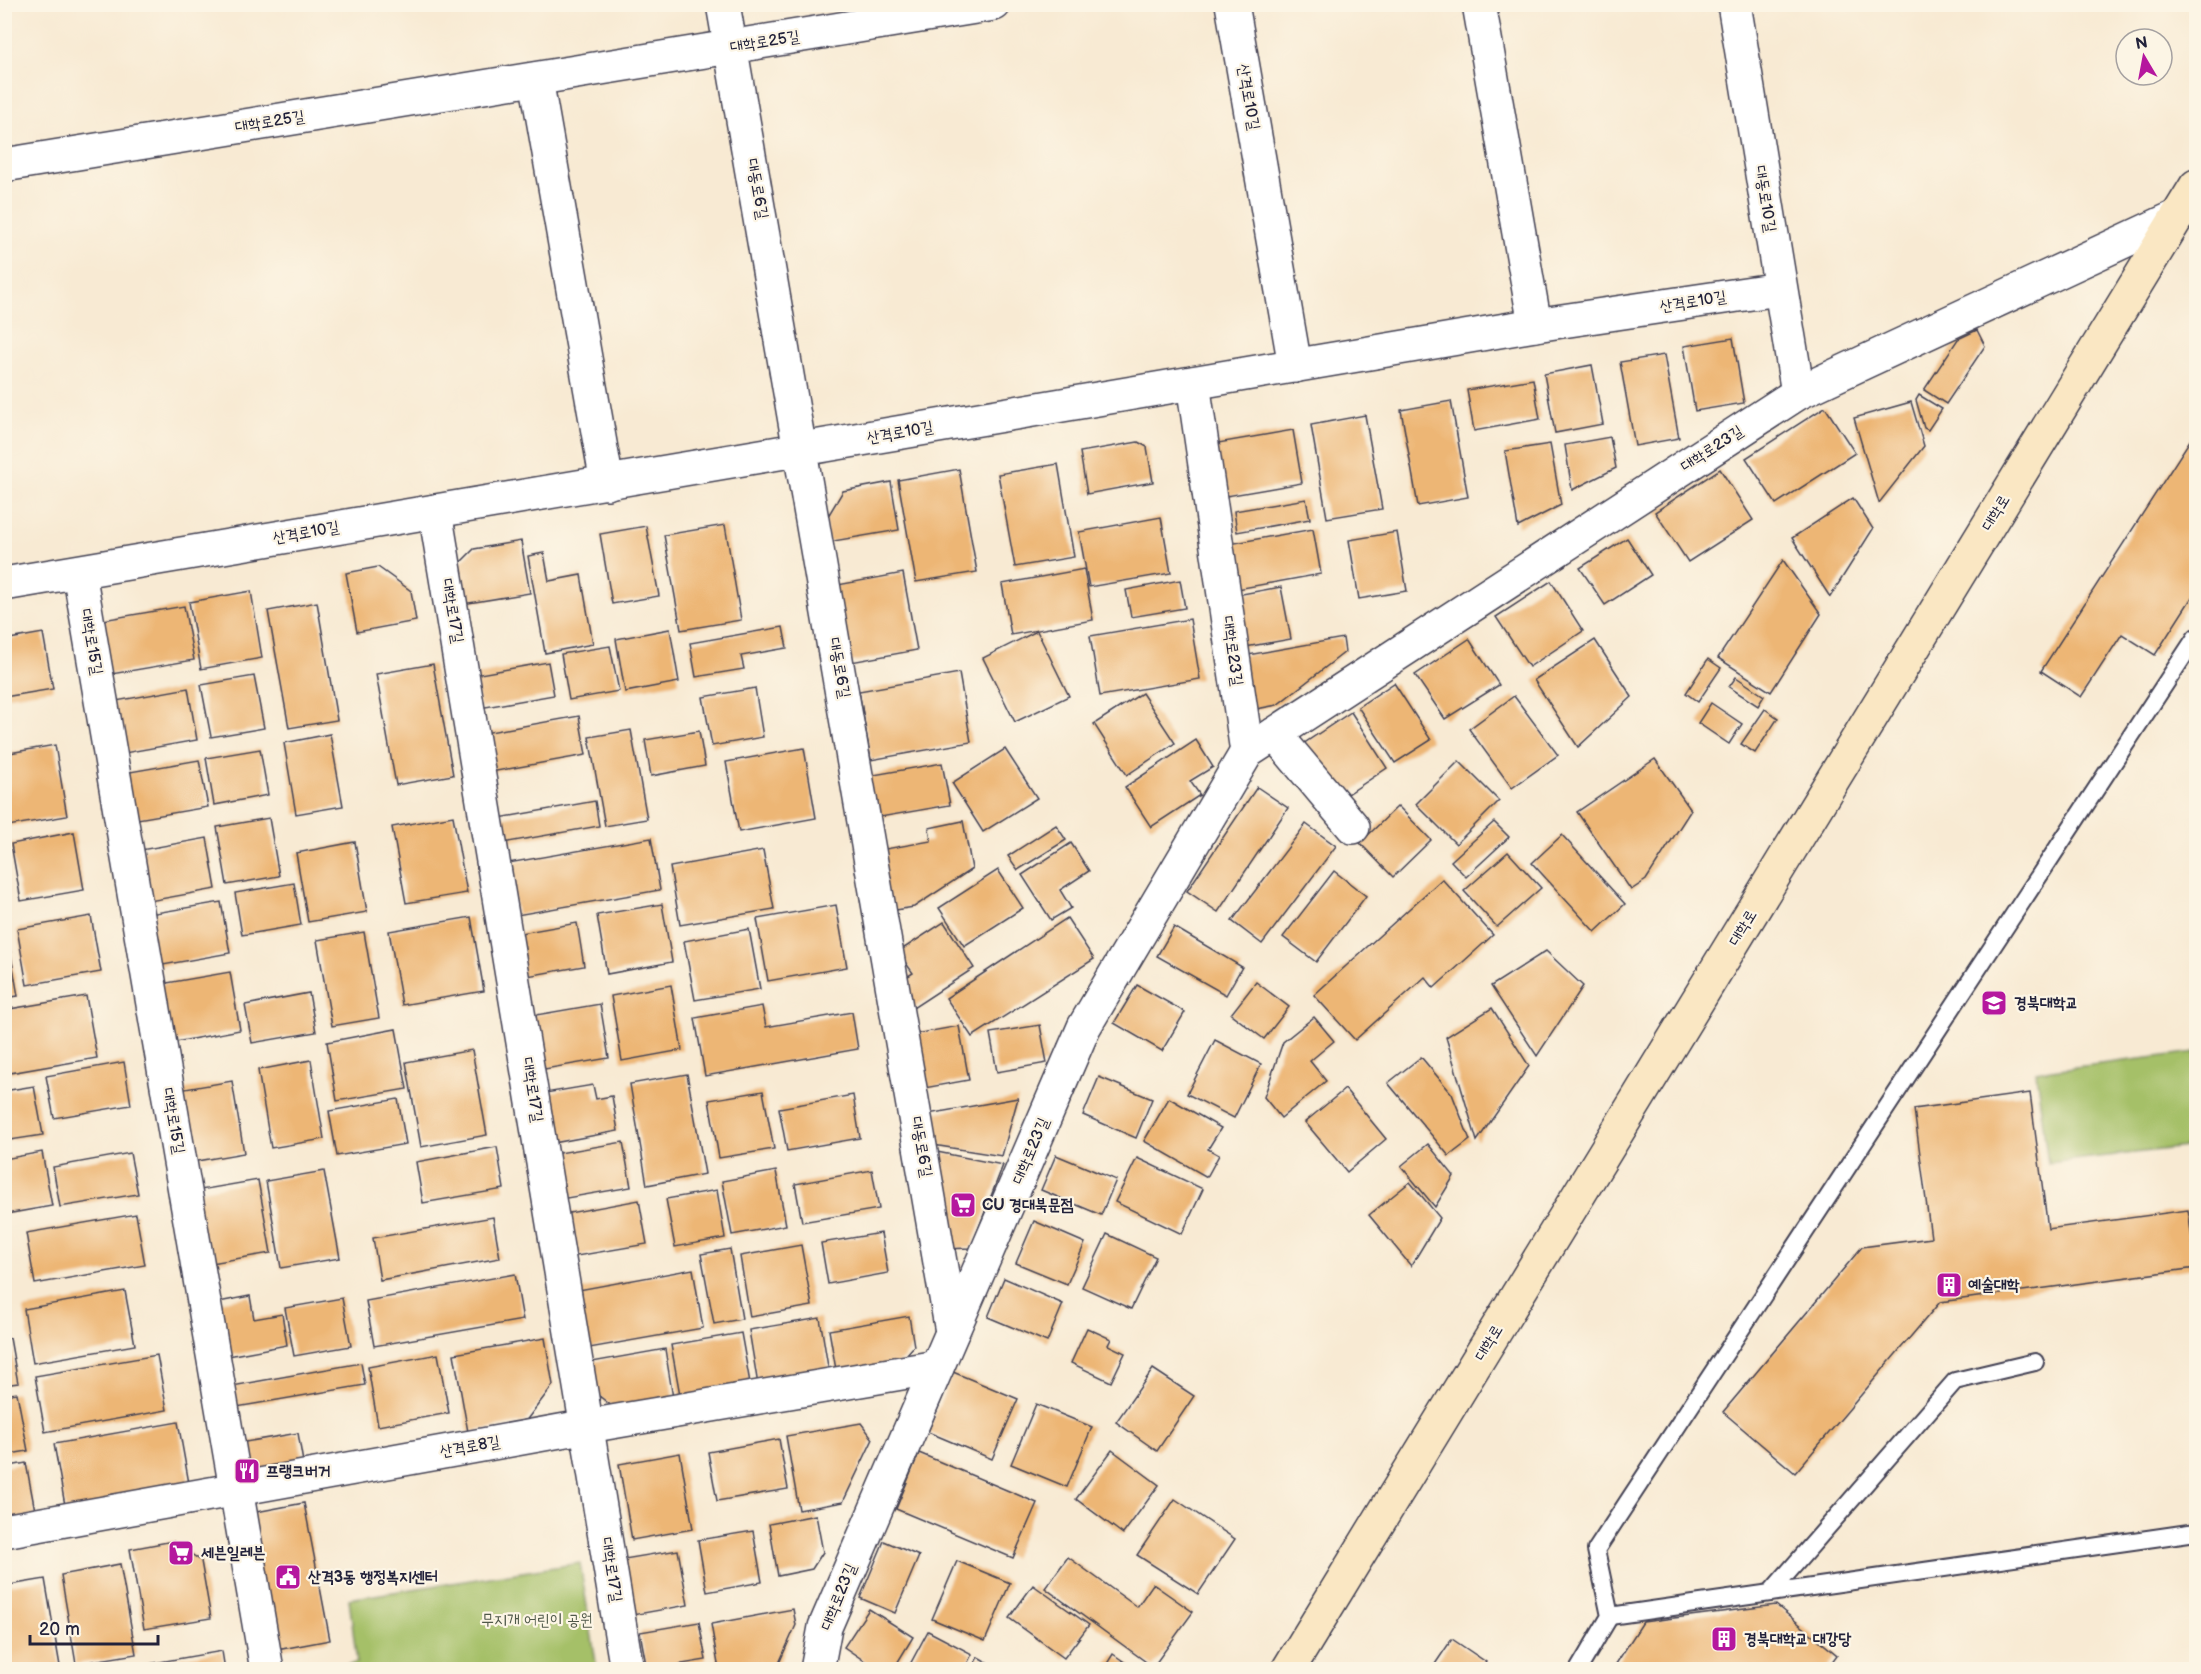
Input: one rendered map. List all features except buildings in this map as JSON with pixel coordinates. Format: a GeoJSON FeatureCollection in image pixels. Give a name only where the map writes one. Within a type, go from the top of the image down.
{"type":"FeatureCollection","features":[{"type":"Feature","properties":{"kind":"main road","name":"대학로"},"geometry":{"type":"LineString","coordinates":[[1288,1670],[2196,186]]}},
{"type":"Feature","properties":{"kind":"street","name":"대동로6길"},"geometry":{"type":"LineString","coordinates":[[723,4],[952,1332]]}},
{"type":"Feature","properties":{"kind":"street","name":"대학로25길"},"geometry":{"type":"LineString","coordinates":[[4,165],[994,4]]}},
{"type":"Feature","properties":{"kind":"street","name":"산격로10길"},"geometry":{"type":"LineString","coordinates":[[1232,4],[1295,366]]}},
{"type":"Feature","properties":{"kind":"street"},"geometry":{"type":"LineString","coordinates":[[1479,4],[1535,325]]}},
{"type":"Feature","properties":{"kind":"street","name":"대동로10길"},"geometry":{"type":"LineString","coordinates":[[1734,4],[1779,289],[1798,393]]}},
{"type":"Feature","properties":{"kind":"street"},"geometry":{"type":"LineString","coordinates":[[536,79],[607,483]]}},
{"type":"Feature","properties":{"kind":"street","name":"대학로23길"},"geometry":{"type":"LineString","coordinates":[[817,1670],[825,1627],[1084,1027],[1247,752],[1798,393],[2178,216]]}},
{"type":"Feature","properties":{"kind":"street","name":"산격로10길"},"geometry":{"type":"LineString","coordinates":[[4,584],[1535,325],[1779,289]]}},
{"type":"Feature","properties":{"kind":"street","name":"대학로23길"},"geometry":{"type":"LineString","coordinates":[[1193,383],[1247,752]]}},
{"type":"Feature","properties":{"kind":"street","name":"대학로17길"},"geometry":{"type":"LineString","coordinates":[[435,511],[627,1670]]}},
{"type":"Feature","properties":{"kind":"street","name":"대학로15길"},"geometry":{"type":"LineString","coordinates":[[79,572],[267,1670]]}},
{"type":"Feature","properties":{"kind":"street"},"geometry":{"type":"LineString","coordinates":[[1275,734],[1353,827]]}},
{"type":"Feature","properties":{"kind":"street","name":"산격로8길"},"geometry":{"type":"LineString","coordinates":[[4,1531],[236,1488],[937,1366]]}},
{"type":"Feature","properties":{"kind":"lane"},"geometry":{"type":"LineString","coordinates":[[1578,1670],[1611,1616],[1596,1550],[2196,637]]}},
{"type":"Feature","properties":{"kind":"lane"},"geometry":{"type":"LineString","coordinates":[[1770,1593],[1955,1381],[2035,1362]]}},
{"type":"Feature","properties":{"kind":"lane"},"geometry":{"type":"LineString","coordinates":[[1611,1616],[2196,1532]]}},
{"type":"Feature","properties":{"kind":"green space"},"geometry":{"type":"Polygon","coordinates":[[[2196,1052],[2194,1146],[2048,1163],[2036,1072],[2196,1052]]]}},
{"type":"Feature","properties":{"kind":"green space","name":"무지개 어린이 공원"},"geometry":{"type":"Polygon","coordinates":[[[580,1563],[597,1669],[322,1669],[357,1663],[349,1599],[580,1563]]]}},
{"type":"Feature","properties":{"kind":"place","name":"경북대학교"},"geometry":{"type":"Point","coordinates":[1994,1003]}},
{"type":"Feature","properties":{"kind":"place","name":"CU 경대북문점"},"geometry":{"type":"Point","coordinates":[963,1205]}},
{"type":"Feature","properties":{"kind":"place","name":"예술대학"},"geometry":{"type":"Point","coordinates":[1949,1285]}},
{"type":"Feature","properties":{"kind":"place","name":"프랭크버거"},"geometry":{"type":"Point","coordinates":[247,1471]}},
{"type":"Feature","properties":{"kind":"place","name":"세븐일레븐"},"geometry":{"type":"Point","coordinates":[181,1553]}},
{"type":"Feature","properties":{"kind":"place","name":"산격3동 행정복지센터"},"geometry":{"type":"Point","coordinates":[288,1577]}},
{"type":"Feature","properties":{"kind":"place","name":"경북대학교 대강당"},"geometry":{"type":"Point","coordinates":[1724,1639]}}]}
